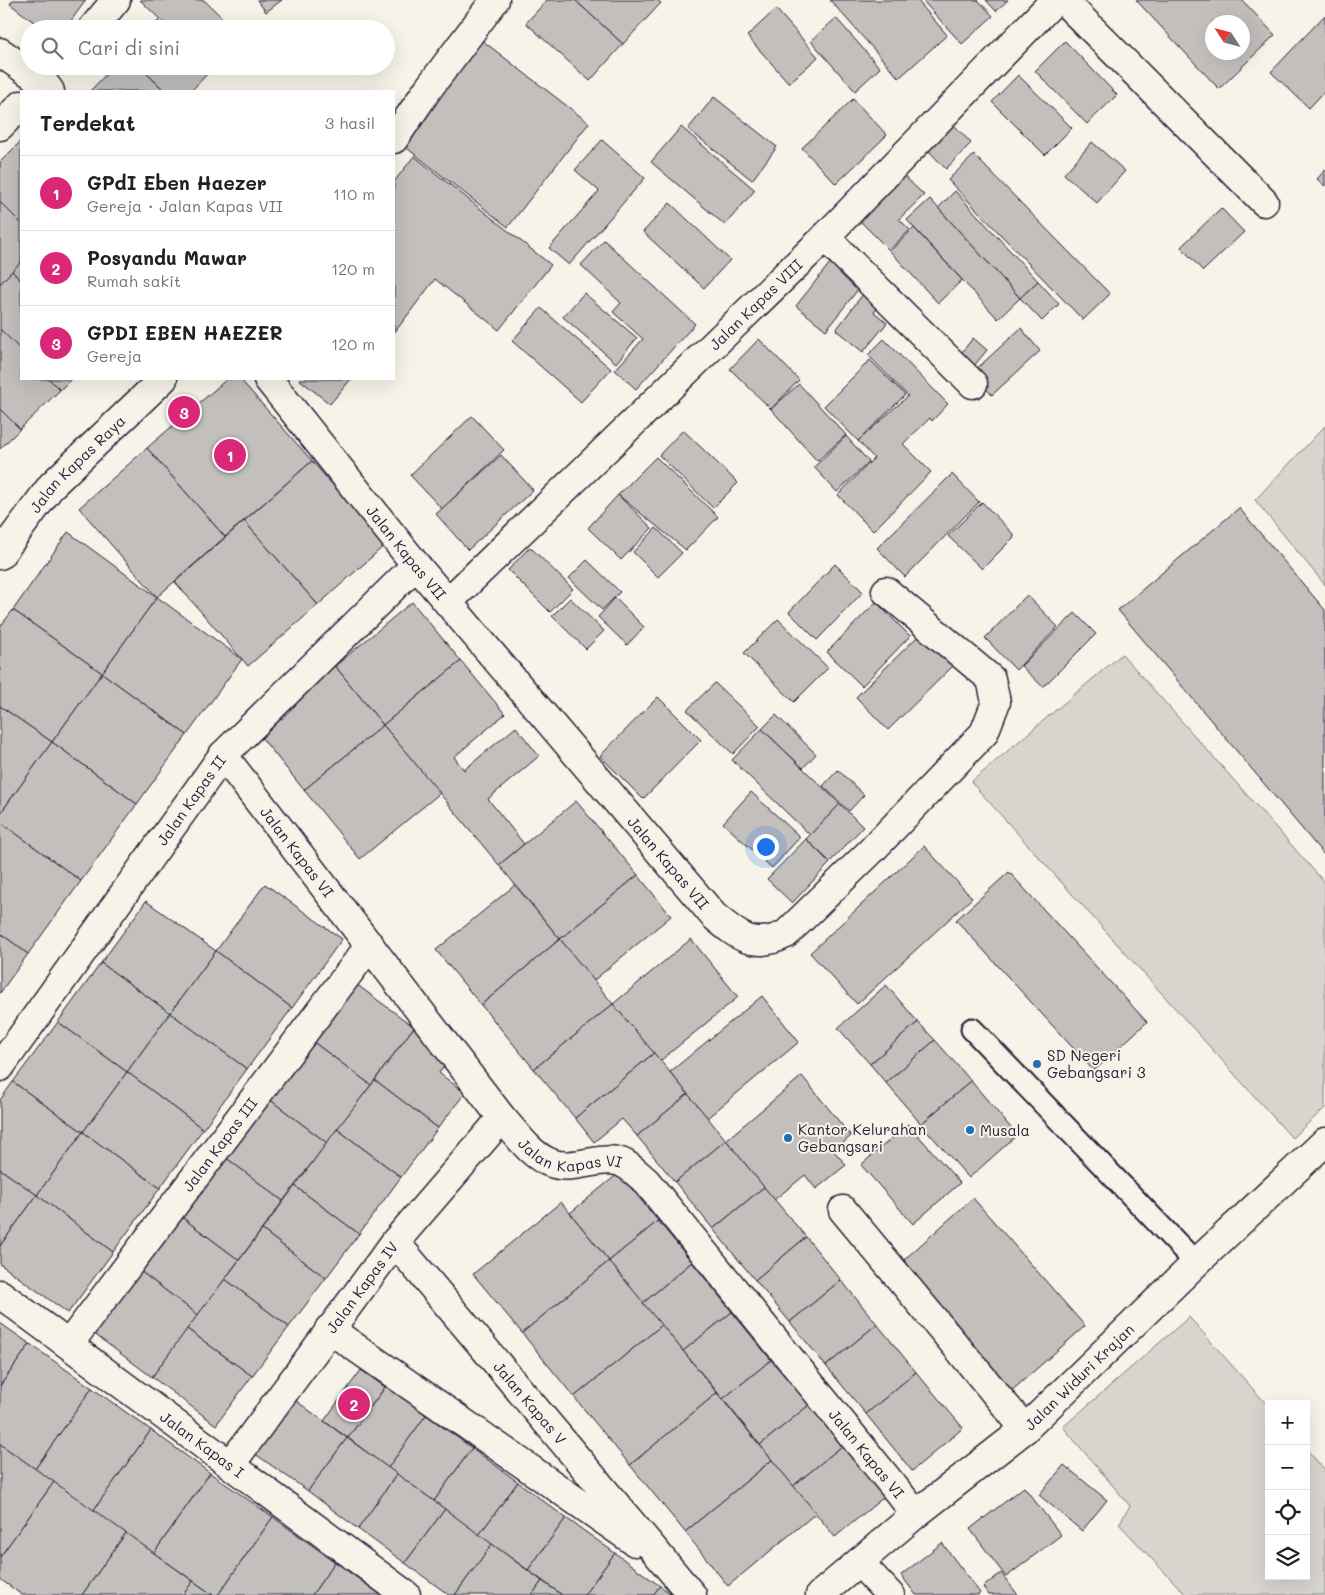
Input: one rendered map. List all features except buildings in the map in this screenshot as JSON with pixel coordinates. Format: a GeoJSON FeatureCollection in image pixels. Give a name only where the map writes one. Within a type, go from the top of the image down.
{"type":"FeatureCollection","features":[{"type":"Feature","properties":{"kind":"street"},"geometry":{"type":"LineString","coordinates":[[99,20],[116,0]]}},
{"type":"Feature","properties":{"kind":"street"},"geometry":{"type":"LineString","coordinates":[[395,138],[428,89],[495,0]]}},
{"type":"Feature","properties":{"kind":"street","name":"Jalan Kapas VIII"},"geometry":{"type":"LineString","coordinates":[[448,602],[825,237],[1055,0]]}},
{"type":"Feature","properties":{"kind":"street"},"geometry":{"type":"LineString","coordinates":[[1062,0],[1264,202]]}},
{"type":"Feature","properties":{"kind":"street"},"geometry":{"type":"LineString","coordinates":[[0,52],[20,65]]}},
{"type":"Feature","properties":{"kind":"street"},"geometry":{"type":"LineString","coordinates":[[36,75],[48,83]]}},
{"type":"Feature","properties":{"kind":"street"},"geometry":{"type":"LineString","coordinates":[[0,126],[20,106]]}},
{"type":"Feature","properties":{"kind":"street"},"geometry":{"type":"LineString","coordinates":[[825,237],[973,384]]}},
{"type":"Feature","properties":{"kind":"street","name":"Jalan Kapas Raya"},"geometry":{"type":"LineString","coordinates":[[0,555],[52,485],[162,380]]}},
{"type":"Feature","properties":{"kind":"street","name":"Jalan Kapas VII"},"geometry":{"type":"LineString","coordinates":[[269,380],[416,565],[714,916],[737,935],[748,940],[771,941],[786,934],[984,733],[996,702],[991,679],[886,591]]}},
{"type":"Feature","properties":{"kind":"street","name":"Jalan Kapas II"},"geometry":{"type":"LineString","coordinates":[[0,1067],[223,755],[416,565]]}},
{"type":"Feature","properties":{"kind":"street","name":"Jalan Kapas VI"},"geometry":{"type":"LineString","coordinates":[[223,755],[502,1118],[532,1153],[552,1164],[570,1165],[616,1161],[629,1167],[646,1181],[916,1514]]}},
{"type":"Feature","properties":{"kind":"street","name":"Jalan Kapas III"},"geometry":{"type":"LineString","coordinates":[[69,1344],[370,945]]}},
{"type":"Feature","properties":{"kind":"street","name":"Jalan Kapas IV"},"geometry":{"type":"LineString","coordinates":[[231,1464],[395,1242],[502,1118]]}},
{"type":"Feature","properties":{"kind":"street","name":"Jalan Widuri Krajan"},"geometry":{"type":"LineString","coordinates":[[820,1595],[916,1514],[1025,1429],[1196,1263],[1322,1150]]}},
{"type":"Feature","properties":{"kind":"street"},"geometry":{"type":"LineString","coordinates":[[843,1210],[1025,1429]]}},
{"type":"Feature","properties":{"kind":"street","name":"Jalan Kapas V"},"geometry":{"type":"LineString","coordinates":[[395,1242],[692,1595]]}},
{"type":"Feature","properties":{"kind":"street","name":"Jalan Kapas I"},"geometry":{"type":"LineString","coordinates":[[0,1294],[406,1595]]}},
{"type":"Feature","properties":{"kind":"street","name":"Jalan Kapas V"},"geometry":{"type":"LineString","coordinates":[[329,1329],[666,1564]]}},
{"type":"Feature","properties":{"kind":"street"},"geometry":{"type":"LineString","coordinates":[[859,1562],[890,1595]]}},
{"type":"Feature","properties":{"kind":"lane"},"geometry":{"type":"LineString","coordinates":[[972,1029],[1196,1263]]}},
{"type":"Feature","properties":{"kind":"shaded area"},"geometry":{"type":"Polygon","coordinates":[[[1325,426],[1325,585],[1255,500],[1325,426]]]}},
{"type":"Feature","properties":{"kind":"shaded area"},"geometry":{"type":"Polygon","coordinates":[[[1122,654],[1325,883],[1325,1108],[1292,1138],[971,782],[1122,654]]]}},
{"type":"Feature","properties":{"kind":"shaded area"},"geometry":{"type":"Polygon","coordinates":[[[1189,1317],[1265,1402],[1265,1580],[1310,1580],[1310,1453],[1325,1470],[1325,1595],[1186,1595],[1119,1524],[1130,1506],[1063,1427],[1189,1317]]]}},
{"type":"Feature","properties":{"kind":"place","name":"GPDI EBEN HAEZER"},"geometry":{"type":"Point","coordinates":[184,412]}},
{"type":"Feature","properties":{"kind":"place","name":"GPdI Eben Haezer"},"geometry":{"type":"Point","coordinates":[230,455]}},
{"type":"Feature","properties":{"kind":"place","name":"SD Negeri Gebangsari 3"},"geometry":{"type":"Point","coordinates":[1037,1064]}},
{"type":"Feature","properties":{"kind":"place","name":"Musala"},"geometry":{"type":"Point","coordinates":[970,1130]}},
{"type":"Feature","properties":{"kind":"place","name":"Kantor Kelurahan Gebangsari"},"geometry":{"type":"Point","coordinates":[788,1138]}},
{"type":"Feature","properties":{"kind":"place","name":"Posyandu Mawar"},"geometry":{"type":"Point","coordinates":[354,1404]}}]}
